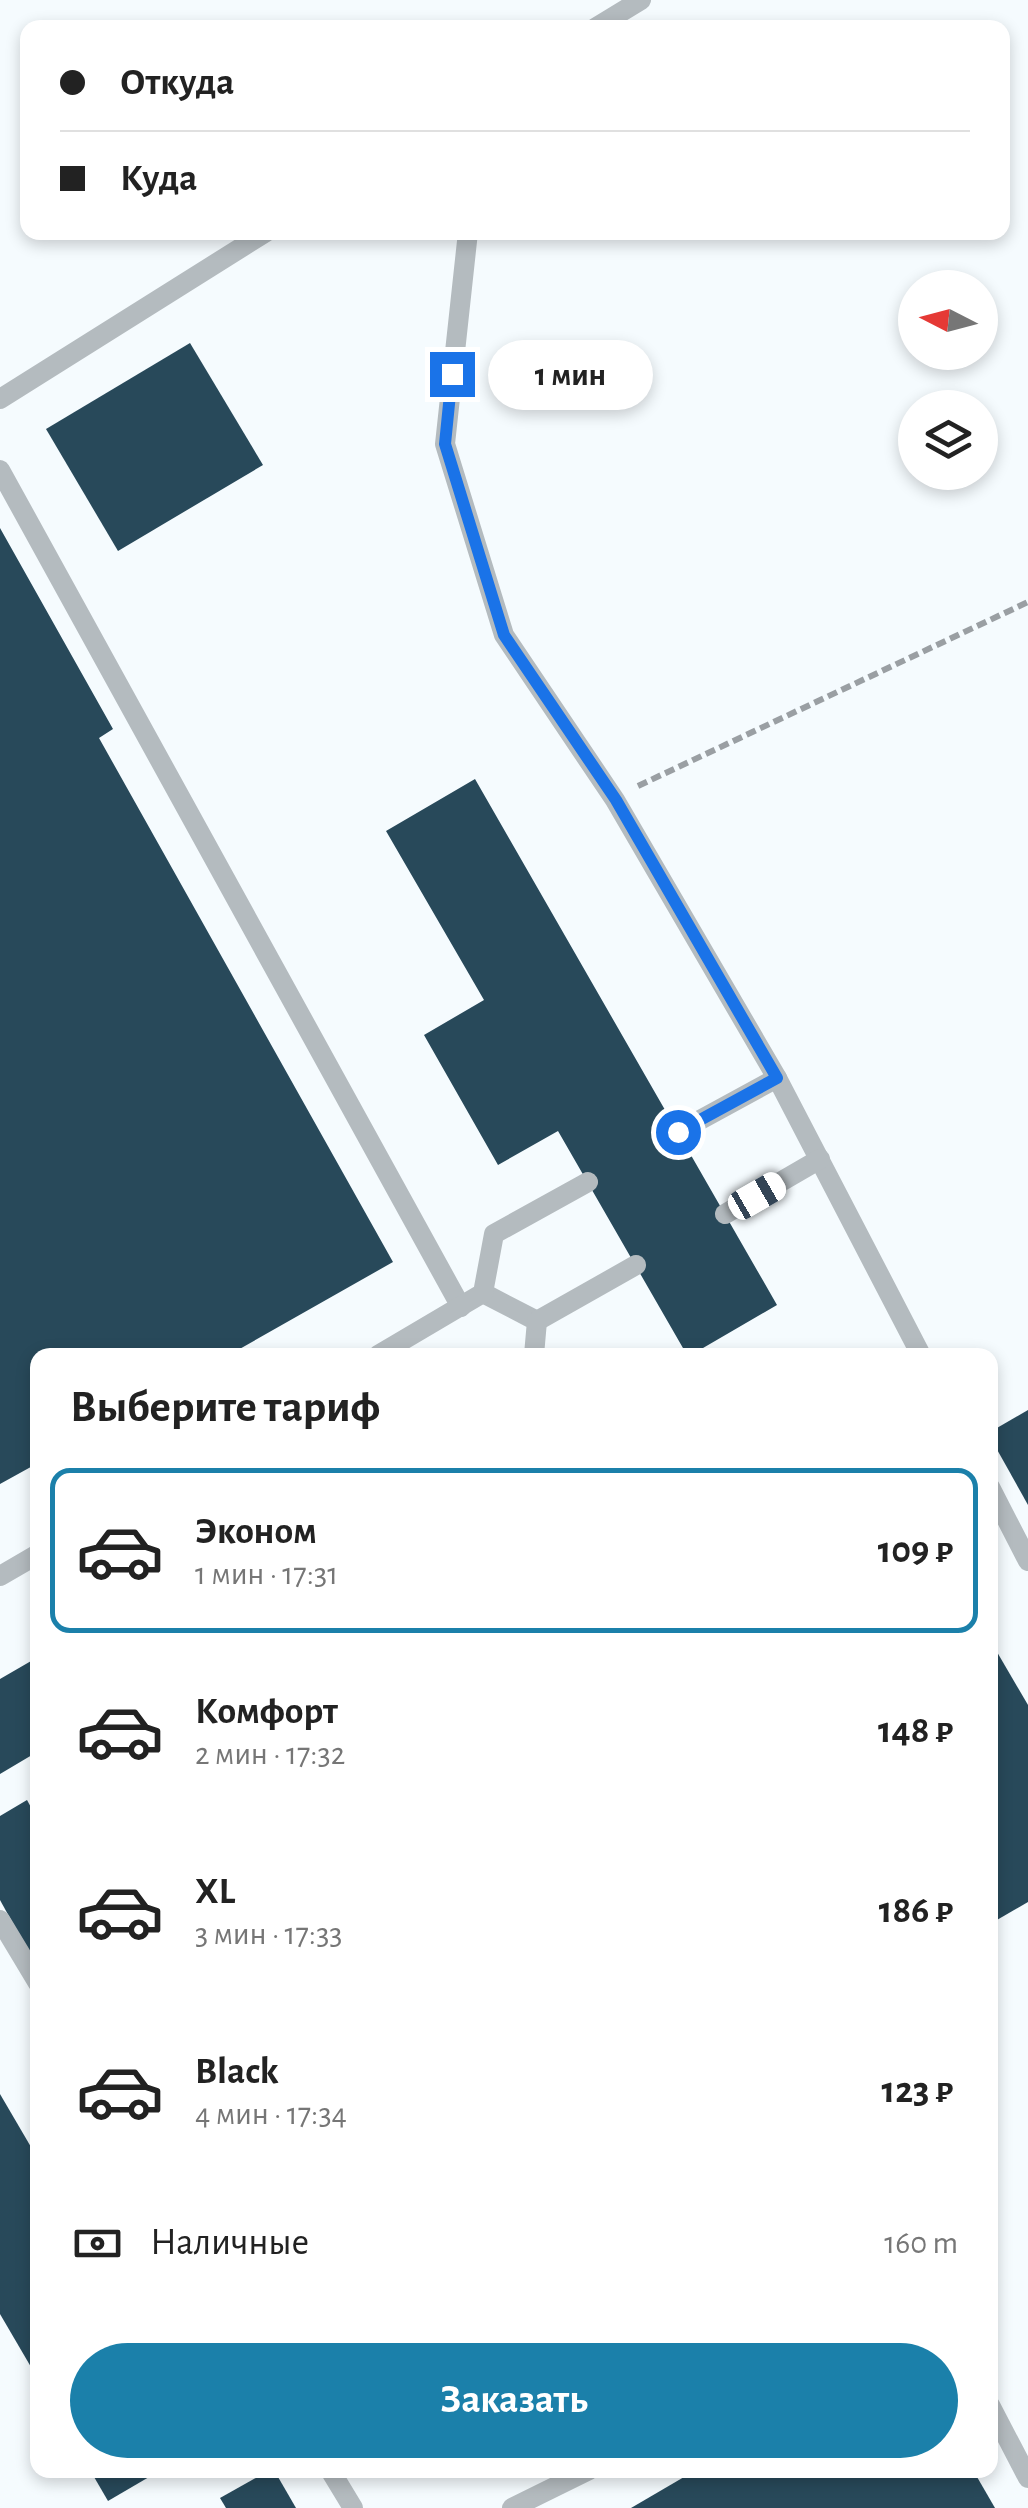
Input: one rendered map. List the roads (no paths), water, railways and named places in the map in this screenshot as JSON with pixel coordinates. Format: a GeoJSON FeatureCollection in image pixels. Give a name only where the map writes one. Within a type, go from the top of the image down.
{"type":"FeatureCollection","features":[{"type":"Feature","properties":{"kind":"lane"},"geometry":{"type":"LineString","coordinates":[[607,20],[641,0]]}},
{"type":"Feature","properties":{"kind":"lane"},"geometry":{"type":"LineString","coordinates":[[0,399],[253,240]]}},
{"type":"Feature","properties":{"kind":"lane"},"geometry":{"type":"LineString","coordinates":[[467,240],[445,444],[504,635],[616,800],[777,1078],[918,1348]]}},
{"type":"Feature","properties":{"kind":"lane"},"geometry":{"type":"LineString","coordinates":[[0,470],[461,1306]]}},
{"type":"Feature","properties":{"kind":"lane"},"geometry":{"type":"LineString","coordinates":[[678,1132],[777,1078]]}},
{"type":"Feature","properties":{"kind":"lane"},"geometry":{"type":"LineString","coordinates":[[725,1214],[820,1159]]}},
{"type":"Feature","properties":{"kind":"lane"},"geometry":{"type":"LineString","coordinates":[[390,1348],[483,1293],[494,1234],[588,1182]]}},
{"type":"Feature","properties":{"kind":"lane"},"geometry":{"type":"LineString","coordinates":[[537,1321],[636,1265]]}},
{"type":"Feature","properties":{"kind":"lane"},"geometry":{"type":"LineString","coordinates":[[483,1293],[537,1321]]}},
{"type":"Feature","properties":{"kind":"lane"},"geometry":{"type":"LineString","coordinates":[[535,1348],[537,1321]]}},
{"type":"Feature","properties":{"kind":"lane"},"geometry":{"type":"LineString","coordinates":[[998,1503],[1028,1561]]}},
{"type":"Feature","properties":{"kind":"lane"},"geometry":{"type":"LineString","coordinates":[[0,1576],[30,1559]]}},
{"type":"Feature","properties":{"kind":"lane"},"geometry":{"type":"LineString","coordinates":[[0,1920],[30,1970]]}},
{"type":"Feature","properties":{"kind":"lane"},"geometry":{"type":"LineString","coordinates":[[998,2420],[1028,2478]]}},
{"type":"Feature","properties":{"kind":"lane"},"geometry":{"type":"LineString","coordinates":[[335,2478],[353,2508]]}},
{"type":"Feature","properties":{"kind":"lane"},"geometry":{"type":"LineString","coordinates":[[512,2508],[573,2478]]}}]}
